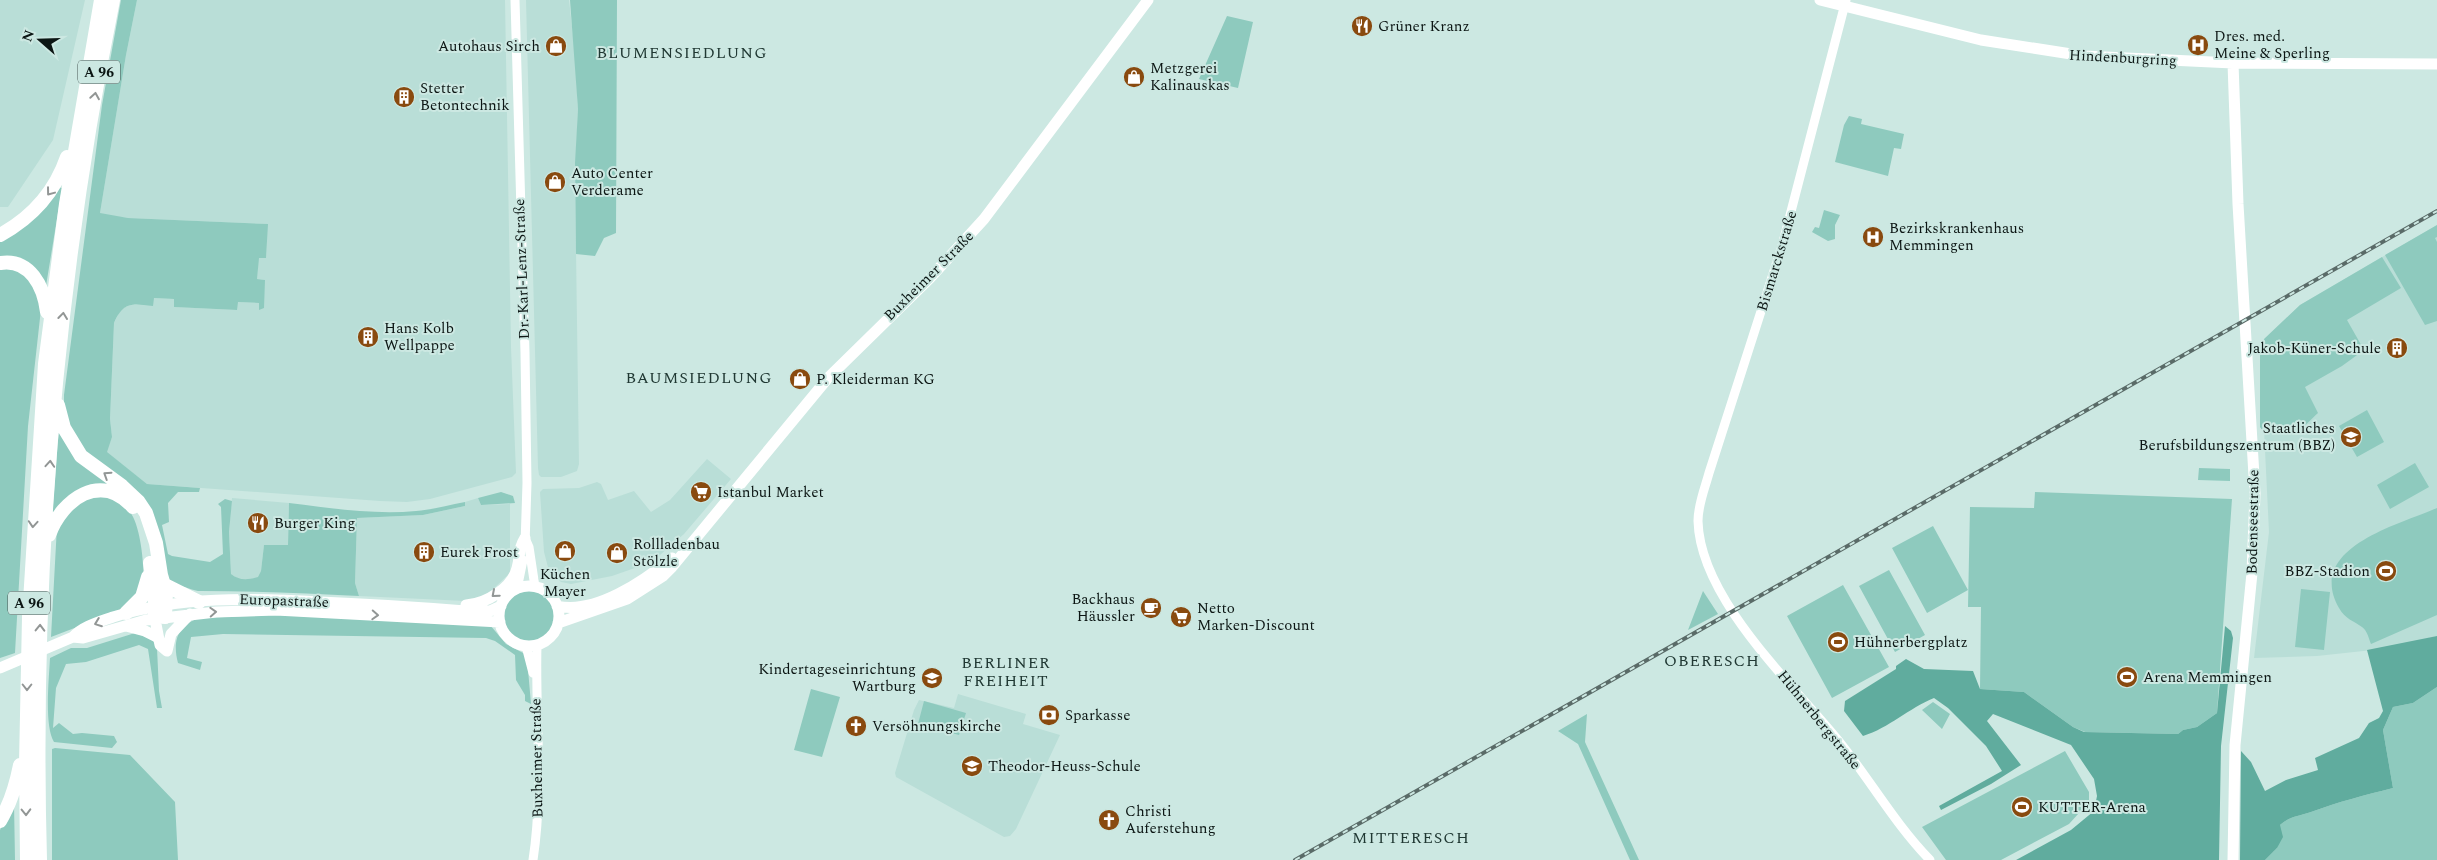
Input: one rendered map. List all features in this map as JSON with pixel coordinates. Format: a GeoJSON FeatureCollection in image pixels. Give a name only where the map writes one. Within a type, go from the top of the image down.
{"type":"FeatureCollection","features":[{"type":"Feature","properties":{"kind":"highway","name":"A 96"},"geometry":{"type":"LineString","coordinates":[[32,730],[32,539],[49,328],[83,98],[101,0]]}},
{"type":"Feature","properties":{"kind":"highway","name":"A 96"},"geometry":{"type":"LineString","coordinates":[[32,730],[55,390],[86,153],[113,0]]}},
{"type":"Feature","properties":{"kind":"highway"},"geometry":{"type":"LineString","coordinates":[[0,235],[28,217],[52,190],[60,177],[68,156],[75,113],[83,98]]}},
{"type":"Feature","properties":{"kind":"highway","name":"A 96"},"geometry":{"type":"LineString","coordinates":[[0,263],[21,266],[40,282],[46,302],[49,328]]}},
{"type":"Feature","properties":{"kind":"highway","name":"A 96"},"geometry":{"type":"LineString","coordinates":[[55,390],[64,428],[76,448],[87,461],[127,490],[146,513],[156,543],[161,575],[165,585],[160,612]]}},
{"type":"Feature","properties":{"kind":"highway"},"geometry":{"type":"LineString","coordinates":[[44,548],[56,519],[70,501],[90,492],[108,492],[128,502],[139,517],[146,539],[160,612]]}},
{"type":"Feature","properties":{"kind":"highway"},"geometry":{"type":"LineString","coordinates":[[125,619],[142,596],[148,577],[152,574]]}},
{"type":"Feature","properties":{"kind":"highway"},"geometry":{"type":"LineString","coordinates":[[165,585],[199,602]]}},
{"type":"Feature","properties":{"kind":"highway"},"geometry":{"type":"LineString","coordinates":[[27,860],[28,764],[32,730]]}},
{"type":"Feature","properties":{"kind":"highway"},"geometry":{"type":"LineString","coordinates":[[0,821],[28,764]]}},
{"type":"Feature","properties":{"kind":"highway"},"geometry":{"type":"LineString","coordinates":[[28,764],[40,860]]}},
{"type":"Feature","properties":{"kind":"main road","name":"Buxheimer Straße"},"geometry":{"type":"LineString","coordinates":[[558,623],[612,605],[641,591],[663,576],[828,378],[937,271],[984,219],[1148,0]]}},
{"type":"Feature","properties":{"kind":"main road","name":"Hindenburgring"},"geometry":{"type":"LineString","coordinates":[[1820,0],[1845,3],[1957,35],[2058,53],[2120,59],[2233,63],[2437,64]]}},
{"type":"Feature","properties":{"kind":"main road","name":"Bodenseestraße"},"geometry":{"type":"LineString","coordinates":[[2233,63],[2237,186],[2255,493],[2252,573],[2235,745],[2233,860]]}},
{"type":"Feature","properties":{"kind":"main road"},"geometry":{"type":"LineString","coordinates":[[440,609],[482,603],[496,594],[516,572],[518,549],[525,538]]}},
{"type":"Feature","properties":{"kind":"main road","name":"Buxheimer Straße"},"geometry":{"type":"LineString","coordinates":[[557,606],[574,608],[594,603],[625,590],[639,583],[694,539]]}},
{"type":"Feature","properties":{"kind":"main road"},"geometry":{"type":"LineString","coordinates":[[535,587],[551,595],[557,606],[558,623],[553,634],[532,645],[509,638],[500,622],[502,606],[508,596],[517,589],[535,587]]}},
{"type":"Feature","properties":{"kind":"main road","name":"Europastraße"},"geometry":{"type":"LineString","coordinates":[[4,666],[72,637],[79,630],[199,602],[260,599],[490,611],[502,606]]}},
{"type":"Feature","properties":{"kind":"main road","name":"Europastraße"},"geometry":{"type":"LineString","coordinates":[[160,612],[190,614],[276,610],[500,622]]}},
{"type":"Feature","properties":{"kind":"main road"},"geometry":{"type":"LineString","coordinates":[[160,612],[157,638],[160,645],[167,651]]}},
{"type":"Feature","properties":{"kind":"main road"},"geometry":{"type":"LineString","coordinates":[[160,612],[167,651]]}},
{"type":"Feature","properties":{"kind":"main road"},"geometry":{"type":"LineString","coordinates":[[167,651],[172,634],[190,614]]}},
{"type":"Feature","properties":{"kind":"main road"},"geometry":{"type":"LineString","coordinates":[[125,619],[131,629],[145,631],[157,638]]}},
{"type":"Feature","properties":{"kind":"street","name":"Dr.-Karl-Lenz-Straße"},"geometry":{"type":"LineString","coordinates":[[515,0],[524,352],[525,538],[523,563],[517,589]]}},
{"type":"Feature","properties":{"kind":"street","name":"Bismarckstraße"},"geometry":{"type":"LineString","coordinates":[[1698,518],[1716,448],[1782,246],[1845,3]]}},
{"type":"Feature","properties":{"kind":"street","name":"Hühnerbergstraße"},"geometry":{"type":"LineString","coordinates":[[1698,518],[1701,540],[1709,564],[1738,620],[1844,748],[1914,844],[1930,860]]}},
{"type":"Feature","properties":{"kind":"street","name":"Dr.-Karl-Lenz-Straße"},"geometry":{"type":"LineString","coordinates":[[525,538],[529,547],[535,587]]}},
{"type":"Feature","properties":{"kind":"street","name":"Buxheimer Straße"},"geometry":{"type":"LineString","coordinates":[[532,645],[536,686],[540,784],[534,860]]}},
{"type":"Feature","properties":{"kind":"shaded area"},"geometry":{"type":"Polygon","coordinates":[[[0,0],[85,0],[53,140],[8,207],[0,207],[0,0]]]}},
{"type":"Feature","properties":{"kind":"shaded area"},"geometry":{"type":"Polygon","coordinates":[[[137,0],[505,0],[511,347],[516,473],[512,477],[430,499],[407,502],[380,501],[147,484],[106,452],[112,437],[110,419],[114,323],[120,311],[128,305],[140,305],[154,298],[174,299],[174,307],[236,310],[237,302],[259,303],[265,280],[257,279],[258,258],[266,258],[267,224],[128,218],[102,215],[100,213],[137,0]]]}},
{"type":"Feature","properties":{"kind":"shaded area"},"geometry":{"type":"Polygon","coordinates":[[[526,0],[569,0],[575,54],[578,109],[575,179],[579,464],[577,471],[561,477],[541,477],[538,468],[526,0]]]}},
{"type":"Feature","properties":{"kind":"shaded area","name":"Staatliches Berufsbildungszentrum (BBZ)"},"geometry":{"type":"Polygon","coordinates":[[[2437,225],[2437,636],[2382,649],[2317,656],[2254,658],[2269,532],[2260,348],[2262,342],[2300,305],[2437,225]]]}},
{"type":"Feature","properties":{"kind":"shaded area"},"geometry":{"type":"Polygon","coordinates":[[[707,459],[731,479],[684,534],[652,562],[612,576],[571,584],[561,582],[549,571],[544,552],[540,492],[543,489],[579,488],[597,482],[601,484],[608,500],[634,491],[651,512],[670,500],[707,459]]]}},
{"type":"Feature","properties":{"kind":"shaded area"},"geometry":{"type":"Polygon","coordinates":[[[232,498],[289,503],[288,545],[264,545],[259,577],[248,580],[237,578],[231,574],[229,532],[232,498]]]}},
{"type":"Feature","properties":{"kind":"shaded area"},"geometry":{"type":"Polygon","coordinates":[[[478,498],[481,505],[510,504],[510,573],[492,590],[479,599],[466,601],[359,596],[355,583],[357,518],[423,515],[465,506],[465,502],[478,498]]]}},
{"type":"Feature","properties":{"kind":"shaded area","name":"Theodor-Heuss-Schule"},"geometry":{"type":"Polygon","coordinates":[[[958,694],[1026,714],[1023,724],[1060,735],[1016,829],[1010,836],[1004,837],[896,777],[895,773],[914,710],[919,700],[954,708],[958,694]]]}},
{"type":"Feature","properties":{"kind":"green space"},"geometry":{"type":"Polygon","coordinates":[[[121,0],[137,0],[100,213],[128,218],[268,224],[266,258],[259,258],[257,279],[265,280],[264,308],[259,310],[259,303],[238,302],[237,310],[174,307],[174,299],[154,298],[153,306],[134,305],[125,307],[121,311],[114,323],[110,419],[112,437],[107,452],[147,484],[200,488],[199,492],[178,492],[168,503],[169,522],[162,525],[168,554],[172,556],[210,562],[223,554],[221,507],[218,504],[225,499],[232,501],[229,532],[231,574],[241,579],[258,577],[261,571],[264,545],[288,545],[289,503],[352,510],[400,512],[434,509],[465,502],[465,506],[423,515],[357,518],[355,583],[359,596],[201,591],[175,586],[167,577],[159,535],[74,441],[64,404],[64,395],[102,105],[121,0]]]}},
{"type":"Feature","properties":{"kind":"green space"},"geometry":{"type":"Polygon","coordinates":[[[570,0],[617,0],[616,233],[604,238],[595,256],[576,254],[575,163],[578,109],[570,0]]]}},
{"type":"Feature","properties":{"kind":"green space"},"geometry":{"type":"Polygon","coordinates":[[[1227,16],[1253,22],[1238,88],[1199,79],[1227,16]]]}},
{"type":"Feature","properties":{"kind":"green space"},"geometry":{"type":"Polygon","coordinates":[[[1849,116],[1862,119],[1861,124],[1904,134],[1901,149],[1894,148],[1888,176],[1835,162],[1844,125],[1849,116]]]}},
{"type":"Feature","properties":{"kind":"green space"},"geometry":{"type":"Polygon","coordinates":[[[58,187],[62,188],[46,286],[0,259],[0,239],[58,187]]]}},
{"type":"Feature","properties":{"kind":"green space"},"geometry":{"type":"Polygon","coordinates":[[[1824,210],[1840,215],[1835,225],[1835,239],[1828,241],[1812,232],[1815,227],[1819,228],[1824,210]]]}},
{"type":"Feature","properties":{"kind":"green space"},"geometry":{"type":"Polygon","coordinates":[[[2437,225],[2437,237],[2435,238],[2437,242],[2437,321],[2425,325],[2385,255],[2437,225]]]}},
{"type":"Feature","properties":{"kind":"green space"},"geometry":{"type":"Polygon","coordinates":[[[2382,257],[2401,288],[2347,320],[2364,350],[2342,366],[2305,387],[2318,413],[2304,426],[2295,431],[2267,433],[2260,427],[2260,355],[2264,339],[2300,305],[2382,257]]]}},
{"type":"Feature","properties":{"kind":"green space"},"geometry":{"type":"Polygon","coordinates":[[[7,266],[29,275],[42,300],[28,426],[15,653],[0,658],[0,267],[7,266]]]}},
{"type":"Feature","properties":{"kind":"green space"},"geometry":{"type":"Polygon","coordinates":[[[2367,410],[2384,442],[2357,457],[2339,426],[2367,410]]]}},
{"type":"Feature","properties":{"kind":"green space"},"geometry":{"type":"Polygon","coordinates":[[[59,427],[114,486],[52,518],[59,427]]]}},
{"type":"Feature","properties":{"kind":"green space"},"geometry":{"type":"Polygon","coordinates":[[[2415,463],[2429,487],[2390,509],[2377,485],[2415,463]]]}},
{"type":"Feature","properties":{"kind":"green space"},"geometry":{"type":"Polygon","coordinates":[[[2199,468],[2230,469],[2230,481],[2198,480],[2199,468]]]}},
{"type":"Feature","properties":{"kind":"green space"},"geometry":{"type":"Polygon","coordinates":[[[501,492],[513,496],[515,503],[481,505],[478,498],[501,492]]]}},
{"type":"Feature","properties":{"kind":"green space"},"geometry":{"type":"Polygon","coordinates":[[[2035,492],[2232,499],[2217,713],[2197,727],[2183,730],[2178,734],[2085,732],[2073,727],[2024,692],[1980,689],[1981,607],[1968,607],[1970,507],[2034,508],[2035,492]]]}},
{"type":"Feature","properties":{"kind":"green space"},"geometry":{"type":"Polygon","coordinates":[[[111,497],[130,512],[137,527],[143,559],[143,586],[124,609],[51,637],[57,526],[81,498],[111,497]]]}},
{"type":"Feature","properties":{"kind":"green space","name":"BBZ-Stadion"},"geometry":{"type":"Polygon","coordinates":[[[2437,508],[2437,615],[2371,644],[2364,628],[2347,617],[2339,608],[2332,587],[2334,569],[2345,554],[2361,542],[2400,522],[2437,508]]]}},
{"type":"Feature","properties":{"kind":"green space"},"geometry":{"type":"Polygon","coordinates":[[[1933,526],[1968,590],[1927,613],[1892,548],[1933,526]]]}},
{"type":"Feature","properties":{"kind":"green space"},"geometry":{"type":"Polygon","coordinates":[[[1889,570],[1925,635],[1895,652],[1859,586],[1889,570]]]}},
{"type":"Feature","properties":{"kind":"green space","name":"Hühnerbergplatz"},"geometry":{"type":"Polygon","coordinates":[[[1843,585],[1889,667],[1832,698],[1787,616],[1843,585]]]}},
{"type":"Feature","properties":{"kind":"green space"},"geometry":{"type":"Polygon","coordinates":[[[2301,589],[2330,592],[2324,650],[2295,647],[2301,589]]]}},
{"type":"Feature","properties":{"kind":"green space"},"geometry":{"type":"Polygon","coordinates":[[[530,590],[544,594],[552,602],[556,616],[552,630],[544,638],[530,642],[516,638],[508,630],[504,616],[508,602],[516,594],[530,590]]]}},
{"type":"Feature","properties":{"kind":"green space"},"geometry":{"type":"Polygon","coordinates":[[[1703,591],[1718,614],[1688,630],[1703,591]]]}},
{"type":"Feature","properties":{"kind":"green space"},"geometry":{"type":"Polygon","coordinates":[[[275,615],[490,625],[506,644],[525,654],[527,658],[531,704],[525,701],[525,695],[516,680],[515,655],[495,641],[486,638],[223,634],[191,637],[187,658],[202,662],[200,670],[178,663],[176,648],[178,634],[186,624],[192,621],[200,618],[275,615]]]}},
{"type":"Feature","properties":{"kind":"green space"},"geometry":{"type":"Polygon","coordinates":[[[2225,626],[2231,631],[2233,638],[2221,746],[2219,860],[2016,860],[2071,830],[2094,811],[2097,796],[2094,779],[2071,745],[1993,714],[1987,721],[2021,765],[1991,784],[1941,810],[1939,806],[2002,771],[1986,746],[1948,708],[1934,698],[1882,728],[1863,736],[1844,711],[1845,701],[1896,669],[1896,666],[1906,659],[1924,669],[1973,671],[1980,689],[2024,692],[2073,727],[2084,732],[2178,734],[2183,730],[2197,727],[2217,713],[2225,626]]]}},
{"type":"Feature","properties":{"kind":"green space"},"geometry":{"type":"Polygon","coordinates":[[[135,633],[152,639],[157,648],[159,691],[162,708],[157,708],[148,649],[139,645],[86,662],[66,664],[56,688],[53,728],[59,723],[73,734],[114,736],[117,742],[112,748],[54,742],[48,714],[50,658],[71,648],[87,648],[135,633]]]}},
{"type":"Feature","properties":{"kind":"green space"},"geometry":{"type":"Polygon","coordinates":[[[2437,636],[2437,687],[2413,703],[2393,707],[2383,730],[2393,788],[2291,818],[2280,825],[2283,837],[2277,848],[2265,860],[2240,860],[2241,751],[2251,762],[2265,791],[2286,780],[2318,770],[2315,758],[2359,738],[2369,723],[2379,718],[2383,711],[2367,650],[2437,636]]]}},
{"type":"Feature","properties":{"kind":"green space"},"geometry":{"type":"Polygon","coordinates":[[[2437,687],[2437,860],[2265,860],[2277,848],[2280,825],[2288,819],[2393,788],[2383,730],[2393,707],[2413,703],[2437,687]]]}},
{"type":"Feature","properties":{"kind":"green space"},"geometry":{"type":"Polygon","coordinates":[[[811,689],[840,697],[822,757],[794,750],[811,689]]]}},
{"type":"Feature","properties":{"kind":"green space"},"geometry":{"type":"Polygon","coordinates":[[[924,701],[966,713],[959,735],[918,724],[924,701]]]}},
{"type":"Feature","properties":{"kind":"green space"},"geometry":{"type":"Polygon","coordinates":[[[1933,702],[1950,714],[1942,729],[1922,710],[1933,702]]]}},
{"type":"Feature","properties":{"kind":"green space"},"geometry":{"type":"Polygon","coordinates":[[[1587,714],[1585,742],[1639,860],[1630,860],[1578,744],[1558,731],[1587,714]]]}},
{"type":"Feature","properties":{"kind":"green space"},"geometry":{"type":"Polygon","coordinates":[[[52,749],[130,755],[175,802],[178,860],[52,860],[52,749]]]}},
{"type":"Feature","properties":{"kind":"green space","name":"KUTTER-Arena"},"geometry":{"type":"Polygon","coordinates":[[[2065,751],[2089,792],[2089,802],[2069,824],[2001,860],[1946,860],[1922,827],[2065,751]]]}},
{"type":"Feature","properties":{"kind":"green space"},"geometry":{"type":"Polygon","coordinates":[[[14,803],[15,860],[0,860],[0,830],[14,803]]]}},
{"type":"Feature","properties":{"kind":"railway"},"geometry":{"type":"LineString","coordinates":[[1295,860],[2437,211]]}},
{"type":"Feature","properties":{"kind":"place","name":"Grüner Kranz"},"geometry":{"type":"Point","coordinates":[1362,26]}},
{"type":"Feature","properties":{"kind":"place","name":"Dres. med. Meine & Sperling"},"geometry":{"type":"Point","coordinates":[2198,45]}},
{"type":"Feature","properties":{"kind":"place","name":"Autohaus Sirch"},"geometry":{"type":"Point","coordinates":[556,46]}},
{"type":"Feature","properties":{"kind":"place","name":"Metzgerei Kalinauskas"},"geometry":{"type":"Point","coordinates":[1134,77]}},
{"type":"Feature","properties":{"kind":"place","name":"Stetter Betontechnik"},"geometry":{"type":"Point","coordinates":[404,97]}},
{"type":"Feature","properties":{"kind":"place","name":"Auto Center Verderame"},"geometry":{"type":"Point","coordinates":[555,182]}},
{"type":"Feature","properties":{"kind":"place","name":"Bezirkskrankenhaus Memmingen"},"geometry":{"type":"Point","coordinates":[1873,237]}},
{"type":"Feature","properties":{"kind":"place","name":"Hans Kolb Wellpappe"},"geometry":{"type":"Point","coordinates":[368,337]}},
{"type":"Feature","properties":{"kind":"place","name":"Jakob-Küner-Schule"},"geometry":{"type":"Point","coordinates":[2397,348]}},
{"type":"Feature","properties":{"kind":"place","name":"P. Kleiderman KG"},"geometry":{"type":"Point","coordinates":[800,379]}},
{"type":"Feature","properties":{"kind":"place","name":"Staatliches Berufsbildungszentrum (BBZ)"},"geometry":{"type":"Point","coordinates":[2351,437]}},
{"type":"Feature","properties":{"kind":"place","name":"Istanbul Market"},"geometry":{"type":"Point","coordinates":[701,492]}},
{"type":"Feature","properties":{"kind":"place","name":"Burger King"},"geometry":{"type":"Point","coordinates":[258,523]}},
{"type":"Feature","properties":{"kind":"place","name":"Küchen Mayer"},"geometry":{"type":"Point","coordinates":[565,551]}},
{"type":"Feature","properties":{"kind":"place","name":"Eurek Frost"},"geometry":{"type":"Point","coordinates":[424,552]}},
{"type":"Feature","properties":{"kind":"place","name":"Rollladenbau Stölzle"},"geometry":{"type":"Point","coordinates":[617,553]}},
{"type":"Feature","properties":{"kind":"place","name":"BBZ-Stadion"},"geometry":{"type":"Point","coordinates":[2386,571]}},
{"type":"Feature","properties":{"kind":"place","name":"Backhaus Häussler"},"geometry":{"type":"Point","coordinates":[1151,608]}},
{"type":"Feature","properties":{"kind":"place","name":"Netto Marken-Discount"},"geometry":{"type":"Point","coordinates":[1181,617]}},
{"type":"Feature","properties":{"kind":"place","name":"Hühnerbergplatz"},"geometry":{"type":"Point","coordinates":[1838,642]}},
{"type":"Feature","properties":{"kind":"place","name":"Arena Memmingen"},"geometry":{"type":"Point","coordinates":[2127,677]}},
{"type":"Feature","properties":{"kind":"place","name":"Kindertageseinrichtung Wartburg"},"geometry":{"type":"Point","coordinates":[932,678]}},
{"type":"Feature","properties":{"kind":"place","name":"Sparkasse"},"geometry":{"type":"Point","coordinates":[1049,715]}},
{"type":"Feature","properties":{"kind":"place","name":"Versöhnungskirche"},"geometry":{"type":"Point","coordinates":[856,726]}},
{"type":"Feature","properties":{"kind":"place","name":"Theodor-Heuss-Schule"},"geometry":{"type":"Point","coordinates":[972,766]}},
{"type":"Feature","properties":{"kind":"place","name":"KUTTER-Arena"},"geometry":{"type":"Point","coordinates":[2022,807]}},
{"type":"Feature","properties":{"kind":"place","name":"Christi Auferstehung"},"geometry":{"type":"Point","coordinates":[1109,820]}},
{"type":"Feature","properties":{"kind":"district","name":"BLUMENSIEDLUNG"},"geometry":{"type":"Point","coordinates":[682,53]}},
{"type":"Feature","properties":{"kind":"district","name":"BAUMSIEDLUNG"},"geometry":{"type":"Point","coordinates":[699,378]}},
{"type":"Feature","properties":{"kind":"district","name":"OBERESCH"},"geometry":{"type":"Point","coordinates":[1712,661]}},
{"type":"Feature","properties":{"kind":"district","name":"BERLINER FREIHEIT"},"geometry":{"type":"Point","coordinates":[1006,672]}},
{"type":"Feature","properties":{"kind":"district","name":"MITTERESCH"},"geometry":{"type":"Point","coordinates":[1411,838]}}]}
